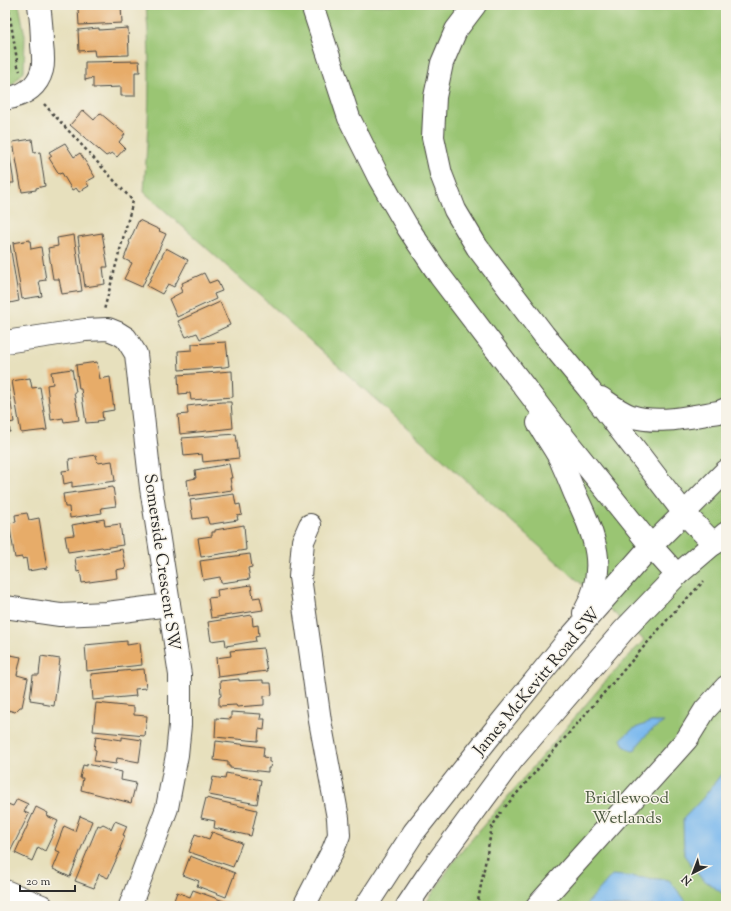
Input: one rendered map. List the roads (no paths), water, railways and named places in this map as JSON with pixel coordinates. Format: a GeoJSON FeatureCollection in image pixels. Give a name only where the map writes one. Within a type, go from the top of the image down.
{"type":"FeatureCollection","features":[{"type":"Feature","properties":{"kind":"main road"},"geometry":{"type":"LineString","coordinates":[[5,99],[17,97],[30,89],[38,79],[43,65],[42,28],[39,5]]}},
{"type":"Feature","properties":{"kind":"main road"},"geometry":{"type":"LineString","coordinates":[[312,5],[349,118],[379,178],[408,228],[440,276],[545,414],[651,546],[677,575]]}},
{"type":"Feature","properties":{"kind":"main road"},"geometry":{"type":"LineString","coordinates":[[475,5],[456,30],[442,63],[434,96],[434,137],[441,174],[455,210],[477,247],[684,513],[720,538]]}},
{"type":"Feature","properties":{"kind":"main road"},"geometry":{"type":"LineString","coordinates":[[440,276],[459,315],[530,410],[559,457],[589,524],[597,557],[598,571],[596,587],[589,603],[568,640]]}},
{"type":"Feature","properties":{"kind":"main road","name":"Somerside Crescent SW"},"geometry":{"type":"LineString","coordinates":[[5,342],[85,330],[108,329],[126,338],[136,354],[151,488],[180,675],[180,725],[177,756],[167,808],[130,906]]}},
{"type":"Feature","properties":{"kind":"main road"},"geometry":{"type":"LineString","coordinates":[[588,388],[616,409],[632,416],[649,419],[670,419],[718,412],[726,409]]}},
{"type":"Feature","properties":{"kind":"main road","name":"James McKevitt Road SW"},"geometry":{"type":"LineString","coordinates":[[366,906],[414,832],[486,740],[568,640],[651,546],[726,471]]}},
{"type":"Feature","properties":{"kind":"main road"},"geometry":{"type":"LineString","coordinates":[[304,906],[333,850],[339,835],[338,818],[320,721],[300,577],[304,541],[310,525]]}},
{"type":"Feature","properties":{"kind":"main road","name":"James McKevitt Road SW"},"geometry":{"type":"LineString","coordinates":[[408,906],[430,873],[514,759],[623,631],[677,575],[720,538]]}},
{"type":"Feature","properties":{"kind":"main road"},"geometry":{"type":"LineString","coordinates":[[5,607],[60,616],[107,613],[169,605]]}},
{"type":"Feature","properties":{"kind":"main road"},"geometry":{"type":"LineString","coordinates":[[537,906],[687,739],[705,710],[726,687]]}},
{"type":"Feature","properties":{"kind":"main road"},"geometry":{"type":"LineString","coordinates":[[5,891],[42,906]]}},
{"type":"Feature","properties":{"kind":"water"},"geometry":{"type":"Polygon","coordinates":[[[651,722],[664,722],[649,732],[636,747],[636,750],[633,751],[624,746],[621,739],[633,729],[651,722]]]}},
{"type":"Feature","properties":{"kind":"water"},"geometry":{"type":"Polygon","coordinates":[[[726,768],[726,896],[700,877],[684,855],[683,819],[703,798],[726,768]]]}},
{"type":"Feature","properties":{"kind":"water"},"geometry":{"type":"Polygon","coordinates":[[[612,875],[669,880],[690,906],[585,906],[612,875]]]}},
{"type":"Feature","properties":{"kind":"park label","name":"Bridlewood Wetlands"},"geometry":{"type":"Point","coordinates":[627,807]}}]}
